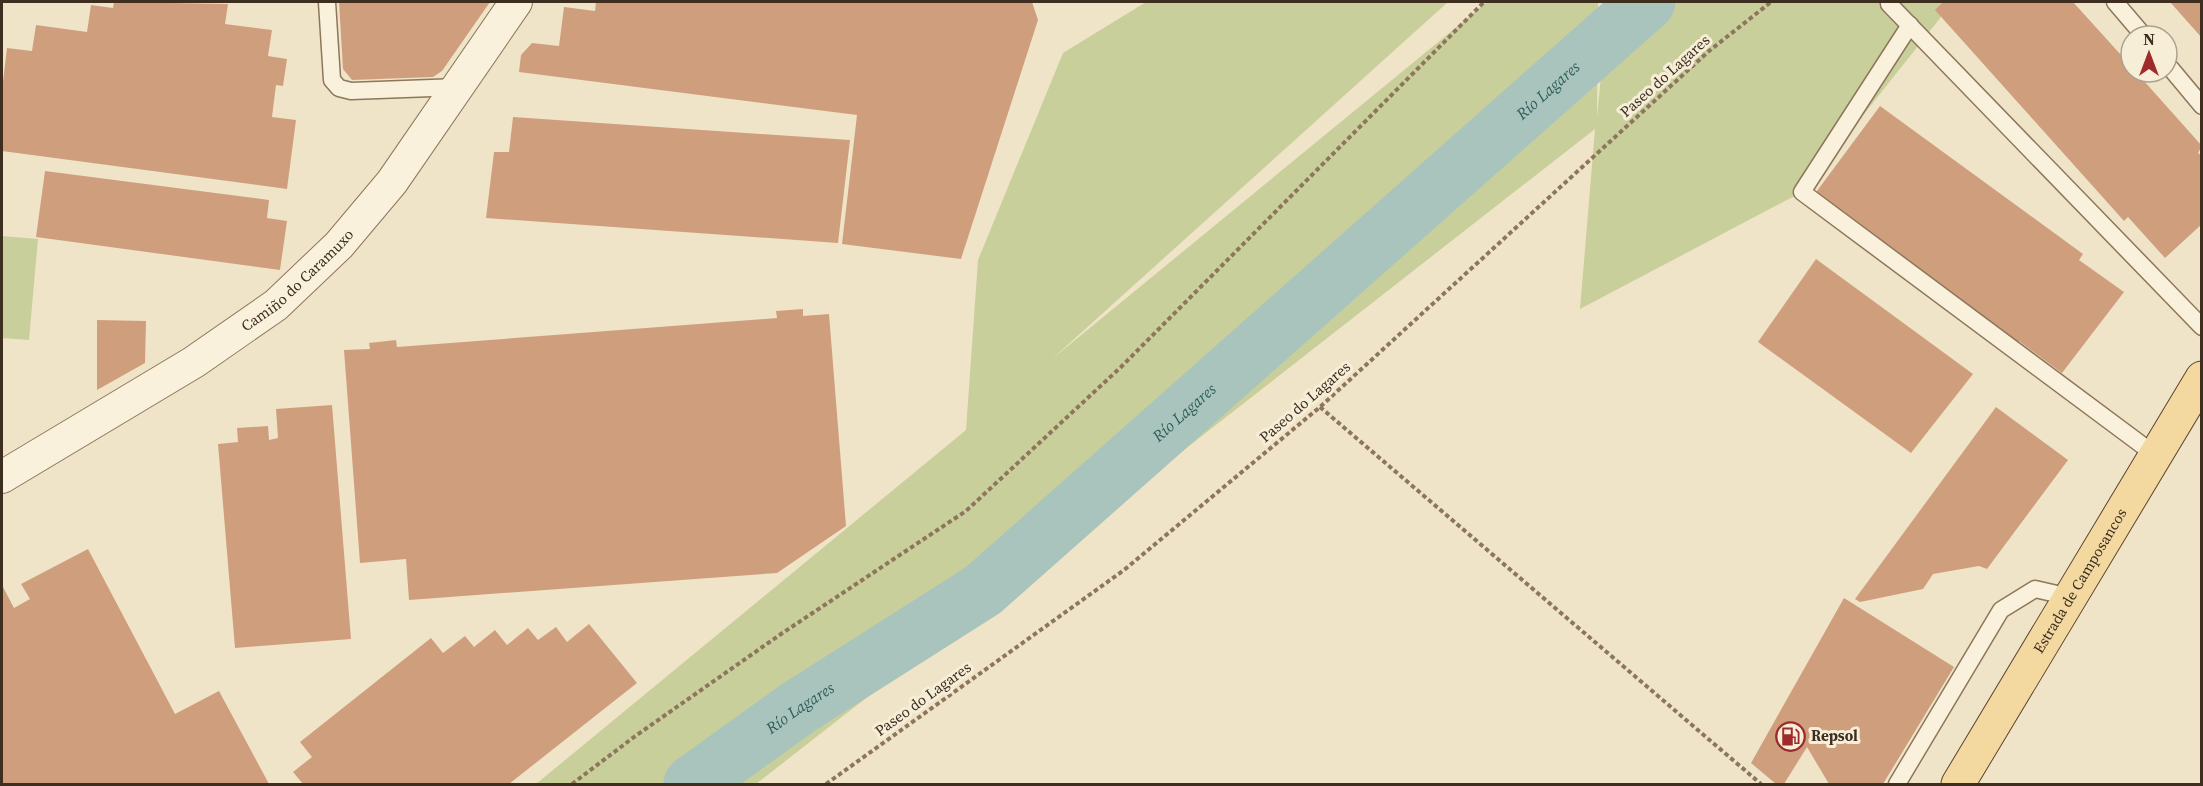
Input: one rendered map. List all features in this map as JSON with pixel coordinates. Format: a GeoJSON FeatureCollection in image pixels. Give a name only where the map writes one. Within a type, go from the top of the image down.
{"type":"FeatureCollection","features":[{"type":"Feature","properties":{"kind":"main road","name":"Estrada de Camposancos"},"geometry":{"type":"LineString","coordinates":[[1958,784],[2154,454],[2202,378]]}},
{"type":"Feature","properties":{"kind":"street","name":"Camiño do Caramuxo"},"geometry":{"type":"LineString","coordinates":[[2,477],[194,362],[276,305],[339,245],[392,182],[516,2]]}},
{"type":"Feature","properties":{"kind":"lane"},"geometry":{"type":"LineString","coordinates":[[327,2],[332,80],[339,88],[351,91],[459,87]]}},
{"type":"Feature","properties":{"kind":"lane"},"geometry":{"type":"LineString","coordinates":[[1891,2],[1889,4],[1910,26],[2202,327]]}},
{"type":"Feature","properties":{"kind":"lane"},"geometry":{"type":"LineString","coordinates":[[2115,2],[2134,24]]}},
{"type":"Feature","properties":{"kind":"lane"},"geometry":{"type":"LineString","coordinates":[[1910,26],[1802,192],[2154,454]]}},
{"type":"Feature","properties":{"kind":"lane"},"geometry":{"type":"LineString","coordinates":[[2179,78],[2202,106]]}},
{"type":"Feature","properties":{"kind":"lane"},"geometry":{"type":"LineString","coordinates":[[1896,784],[2001,610],[2035,589],[2070,597]]}},
{"type":"Feature","properties":{"kind":"path"},"geometry":{"type":"LineString","coordinates":[[572,784],[634,737],[771,641],[966,511],[1121,368],[1484,2]]}},
{"type":"Feature","properties":{"kind":"path","name":"Paseo do Lagares"},"geometry":{"type":"LineString","coordinates":[[826,784],[1124,570],[1320,407],[1692,67],[1771,2]]}},
{"type":"Feature","properties":{"kind":"path"},"geometry":{"type":"LineString","coordinates":[[1320,407],[1761,784]]}},
{"type":"Feature","properties":{"kind":"green space"},"geometry":{"type":"Polygon","coordinates":[[[1146,2],[1448,2],[1052,359],[1487,2],[1598,2],[1597,117],[1608,2],[1953,2],[1802,192],[1580,309],[1595,129],[756,784],[536,784],[966,430],[978,260],[1063,53],[1146,2]]]}},
{"type":"Feature","properties":{"kind":"green space"},"geometry":{"type":"Polygon","coordinates":[[[2,236],[38,239],[29,340],[2,338],[2,236]]]}},
{"type":"Feature","properties":{"kind":"building"},"geometry":{"type":"Polygon","coordinates":[[[114,2],[228,4],[225,24],[272,30],[268,56],[287,59],[283,86],[276,85],[272,117],[296,120],[287,189],[2,151],[2,90],[7,48],[32,51],[36,25],[87,32],[91,5],[113,8],[114,2]]]}},
{"type":"Feature","properties":{"kind":"building"},"geometry":{"type":"Polygon","coordinates":[[[339,2],[490,2],[442,71],[433,77],[352,80],[343,69],[339,2]]]}},
{"type":"Feature","properties":{"kind":"building"},"geometry":{"type":"Polygon","coordinates":[[[596,2],[1032,2],[1038,20],[961,259],[842,244],[857,115],[519,72],[521,55],[532,43],[559,46],[564,7],[595,11],[596,2]]]}},
{"type":"Feature","properties":{"kind":"building"},"geometry":{"type":"Polygon","coordinates":[[[1943,2],[2073,2],[2119,53],[2119,84],[2147,84],[2202,146],[2198,153],[2202,156],[2202,224],[2165,258],[2128,217],[2124,221],[1935,10],[1943,2]]]}},
{"type":"Feature","properties":{"kind":"building"},"geometry":{"type":"Polygon","coordinates":[[[2170,2],[2202,2],[2202,38],[2170,2]]]}},
{"type":"Feature","properties":{"kind":"building"},"geometry":{"type":"Polygon","coordinates":[[[1880,106],[2083,254],[2079,260],[2124,292],[2062,373],[2019,341],[2016,346],[1814,195],[1880,106]]]}},
{"type":"Feature","properties":{"kind":"building"},"geometry":{"type":"Polygon","coordinates":[[[513,117],[850,140],[838,243],[486,218],[494,152],[509,152],[513,117]]]}},
{"type":"Feature","properties":{"kind":"building"},"geometry":{"type":"Polygon","coordinates":[[[45,171],[269,200],[267,218],[287,221],[280,270],[36,237],[45,171]]]}},
{"type":"Feature","properties":{"kind":"building"},"geometry":{"type":"Polygon","coordinates":[[[1816,259],[1973,374],[1911,453],[1758,342],[1816,259]]]}},
{"type":"Feature","properties":{"kind":"building"},"geometry":{"type":"Polygon","coordinates":[[[803,309],[803,316],[829,314],[846,526],[777,573],[409,600],[406,559],[360,563],[344,350],[370,349],[369,343],[396,340],[397,347],[777,318],[776,311],[803,309]]]}},
{"type":"Feature","properties":{"kind":"building"},"geometry":{"type":"Polygon","coordinates":[[[97,320],[146,321],[145,363],[97,390],[97,320]]]}},
{"type":"Feature","properties":{"kind":"building"},"geometry":{"type":"Polygon","coordinates":[[[332,405],[351,639],[235,648],[218,444],[238,442],[237,428],[268,426],[269,440],[278,438],[276,409],[332,405]]]}},
{"type":"Feature","properties":{"kind":"building"},"geometry":{"type":"Polygon","coordinates":[[[1996,407],[2068,460],[1987,569],[1979,566],[1933,574],[1923,589],[1860,602],[1855,599],[1996,407]]]}},
{"type":"Feature","properties":{"kind":"building"},"geometry":{"type":"Polygon","coordinates":[[[88,549],[175,714],[219,691],[269,784],[2,784],[2,585],[14,608],[30,599],[21,584],[88,549]]]}},
{"type":"Feature","properties":{"kind":"building"},"geometry":{"type":"Polygon","coordinates":[[[1844,598],[1954,667],[1883,784],[1829,784],[1807,747],[1784,784],[1776,784],[1751,763],[1844,598]]]}},
{"type":"Feature","properties":{"kind":"building"},"geometry":{"type":"Polygon","coordinates":[[[589,624],[637,683],[509,784],[303,784],[293,772],[312,757],[300,742],[431,638],[443,653],[465,636],[474,647],[495,630],[507,645],[528,628],[538,640],[556,627],[567,642],[589,624]]]}},
{"type":"Feature","properties":{"kind":"waterway","name":"Río Lagares"},"geometry":{"type":"LineString","coordinates":[[692,784],[799,707],[983,590],[1647,2]]}},
{"type":"Feature","properties":{"kind":"place","name":"Repsol"},"geometry":{"type":"Point","coordinates":[1790,736]}}]}
